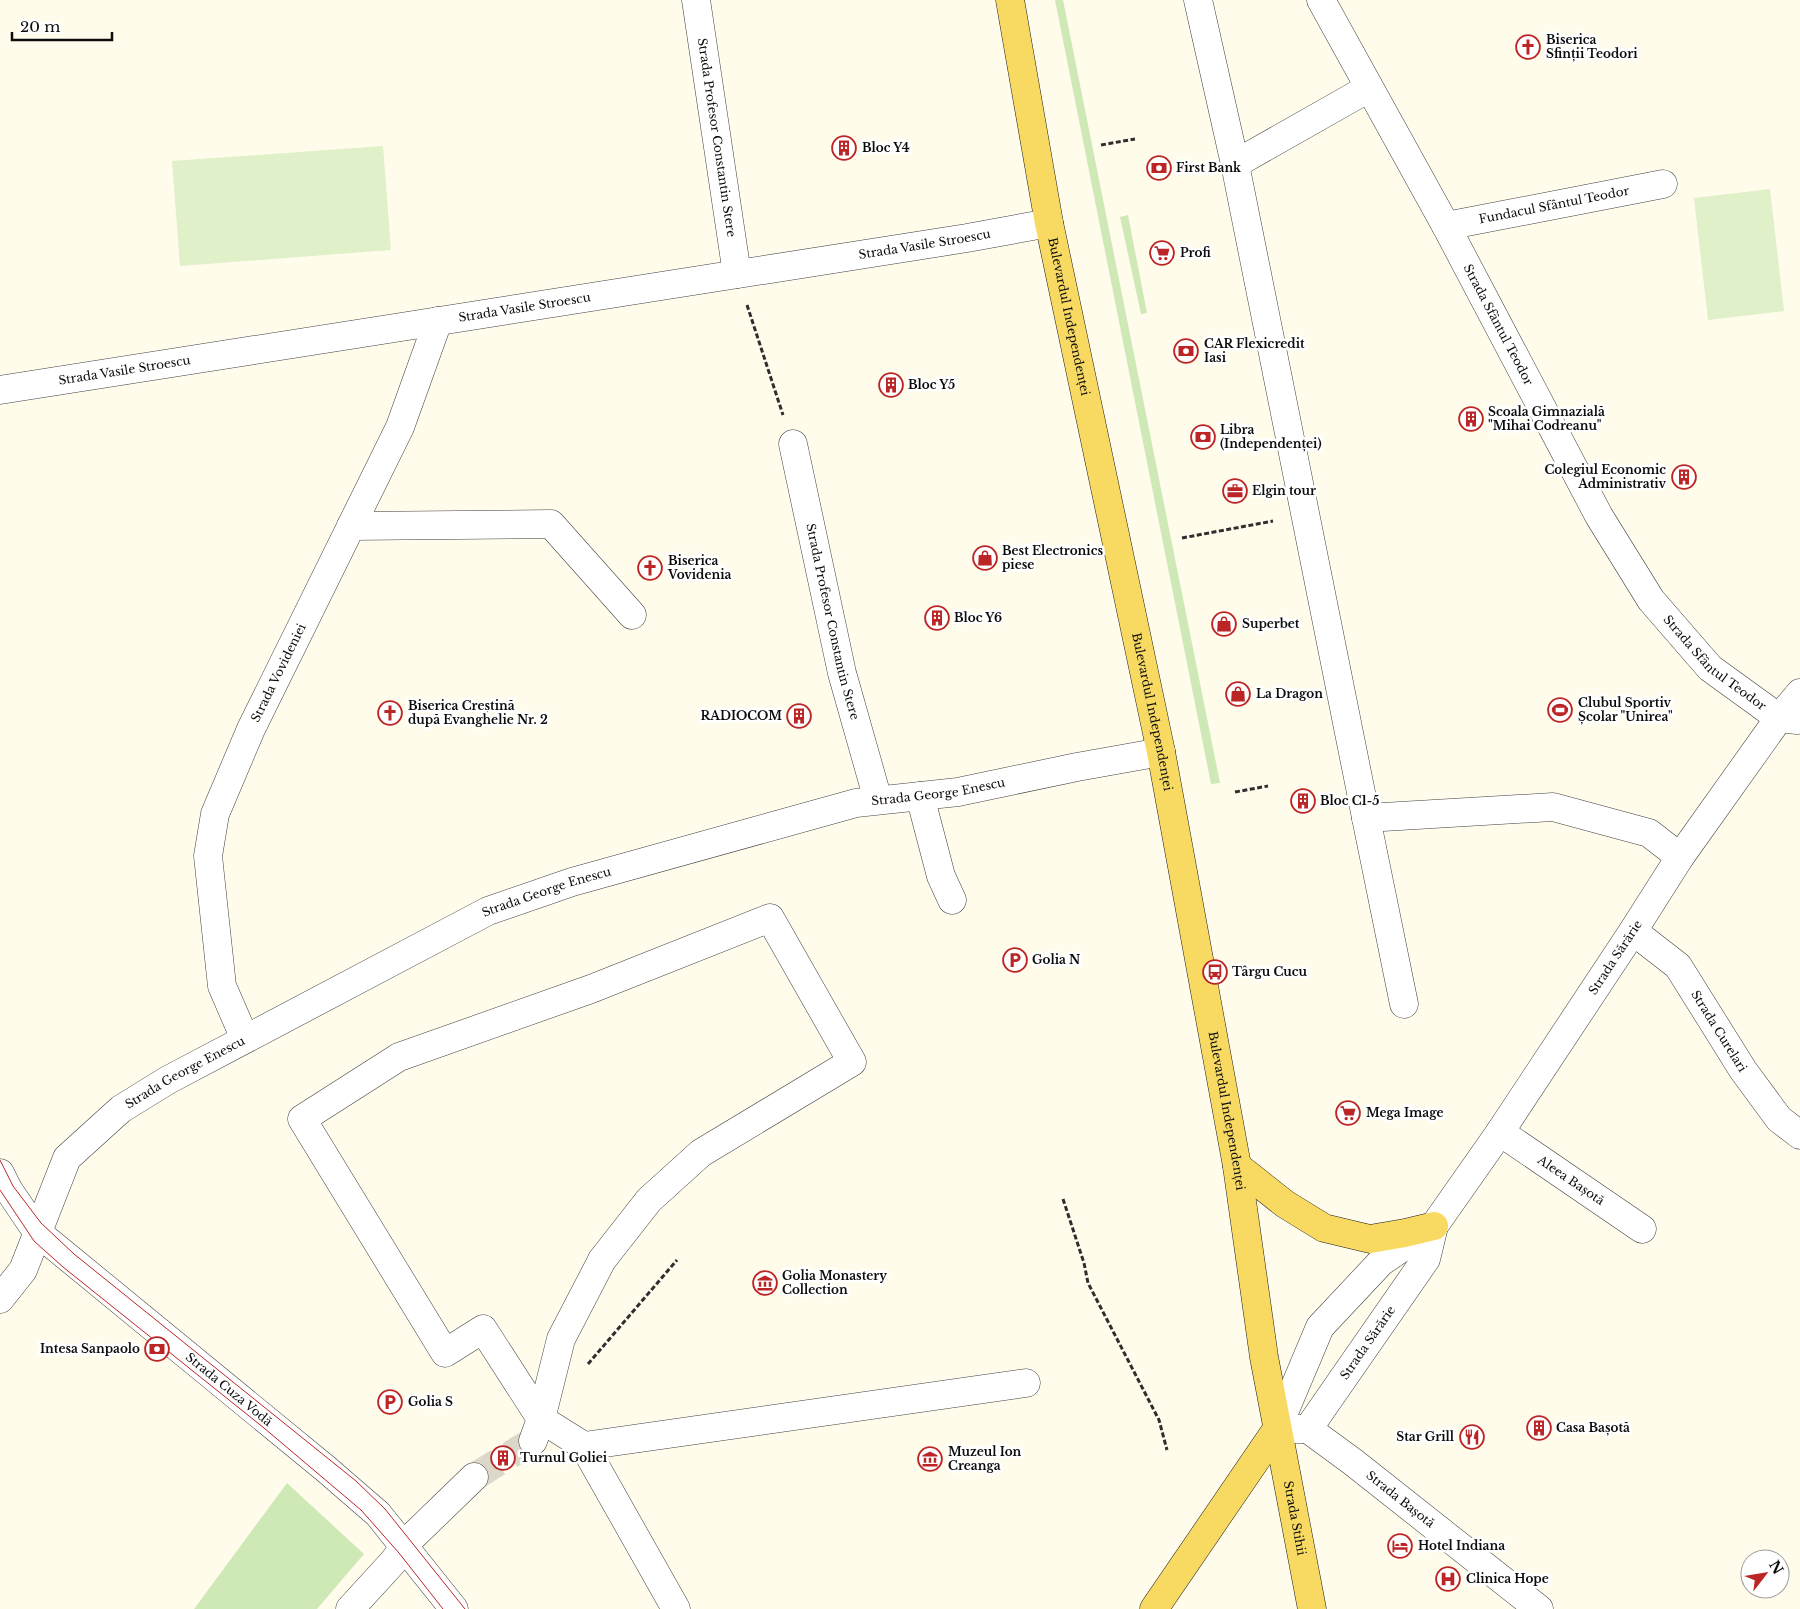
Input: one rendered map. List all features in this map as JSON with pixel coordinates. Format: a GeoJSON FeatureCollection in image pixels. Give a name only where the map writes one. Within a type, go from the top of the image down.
{"type":"FeatureCollection","features":[{"type":"Feature","properties":{"kind":"main road","name":"Bulevardul Independenței"},"geometry":{"type":"LineString","coordinates":[[1010,0],[1049,222],[1161,752],[1237,1166],[1264,1357],[1277,1428]]}},
{"type":"Feature","properties":{"kind":"main road"},"geometry":{"type":"LineString","coordinates":[[1237,1166],[1285,1204],[1324,1228],[1370,1239],[1405,1234],[1434,1226]]}},
{"type":"Feature","properties":{"kind":"main road","name":"Strada Sărărie"},"geometry":{"type":"LineString","coordinates":[[1154,1609],[1277,1428]]}},
{"type":"Feature","properties":{"kind":"main road","name":"Strada Stihii"},"geometry":{"type":"LineString","coordinates":[[1277,1428],[1312,1609]]}},
{"type":"Feature","properties":{"kind":"street","name":"Strada Profesor Constantin Stere"},"geometry":{"type":"LineString","coordinates":[[696,0],[736,274]]}},
{"type":"Feature","properties":{"kind":"street"},"geometry":{"type":"LineString","coordinates":[[1198,0],[1234,164],[1404,1004]]}},
{"type":"Feature","properties":{"kind":"street","name":"Strada Sfântul Teodor"},"geometry":{"type":"LineString","coordinates":[[1320,0],[1446,226],[1599,516],[1652,600],[1710,668],[1790,720]]}},
{"type":"Feature","properties":{"kind":"street"},"geometry":{"type":"LineString","coordinates":[[1234,164],[1369,88]]}},
{"type":"Feature","properties":{"kind":"street","name":"Fundacul Sfântul Teodor"},"geometry":{"type":"LineString","coordinates":[[1446,226],[1663,184]]}},
{"type":"Feature","properties":{"kind":"street","name":"Strada Vasile Stroescu"},"geometry":{"type":"LineString","coordinates":[[0,390],[967,238],[1049,222]]}},
{"type":"Feature","properties":{"kind":"street","name":"Strada Vovideniei"},"geometry":{"type":"LineString","coordinates":[[245,1039],[222,986],[208,856],[215,814],[251,729],[400,427],[438,321]]}},
{"type":"Feature","properties":{"kind":"street","name":"Strada Profesor Constantin Stere"},"geometry":{"type":"LineString","coordinates":[[793,444],[842,673],[878,800]]}},
{"type":"Feature","properties":{"kind":"street"},"geometry":{"type":"LineString","coordinates":[[351,526],[551,524],[632,615]]}},
{"type":"Feature","properties":{"kind":"street","name":"Strada Sărărie"},"geometry":{"type":"LineString","coordinates":[[1277,1428],[1320,1327],[1381,1262],[1434,1226],[1500,1132],[1680,857],[1790,720],[1800,693]]}},
{"type":"Feature","properties":{"kind":"street","name":"Strada George Enescu"},"geometry":{"type":"LineString","coordinates":[[0,1299],[22,1270],[67,1158],[121,1109],[168,1080],[488,910],[572,882],[856,803],[958,792],[1077,767],[1161,752]]}},
{"type":"Feature","properties":{"kind":"street"},"geometry":{"type":"LineString","coordinates":[[920,796],[941,876],[952,900]]}},
{"type":"Feature","properties":{"kind":"street"},"geometry":{"type":"LineString","coordinates":[[1366,818],[1553,807],[1648,834],[1680,857]]}},
{"type":"Feature","properties":{"kind":"street"},"geometry":{"type":"LineString","coordinates":[[537,1430],[561,1338],[602,1260],[649,1200],[700,1153],[852,1062],[770,918],[591,989],[399,1057],[302,1119],[445,1353],[483,1329],[537,1430],[584,1446],[1026,1384]]}},
{"type":"Feature","properties":{"kind":"street","name":"Strada Curelari"},"geometry":{"type":"LineString","coordinates":[[1633,931],[1678,966],[1743,1070],[1779,1119],[1800,1135]]}},
{"type":"Feature","properties":{"kind":"street","name":"Aleea Bașotă"},"geometry":{"type":"LineString","coordinates":[[1500,1132],[1642,1229]]}},
{"type":"Feature","properties":{"kind":"street","name":"Strada Cuza Vodă"},"geometry":{"type":"LineString","coordinates":[[0,1173],[8,1189],[37,1232],[326,1469],[378,1514],[454,1609]]}},
{"type":"Feature","properties":{"kind":"street","name":"Strada Sărărie"},"geometry":{"type":"LineString","coordinates":[[1308,1429],[1426,1259],[1434,1226]]}},
{"type":"Feature","properties":{"kind":"street"},"geometry":{"type":"LineString","coordinates":[[1277,1428],[1308,1429]]}},
{"type":"Feature","properties":{"kind":"street","name":"Strada Bașotă"},"geometry":{"type":"LineString","coordinates":[[1308,1429],[1353,1462],[1539,1609]]}},
{"type":"Feature","properties":{"kind":"street"},"geometry":{"type":"LineString","coordinates":[[584,1446],[676,1609]]}},
{"type":"Feature","properties":{"kind":"street"},"geometry":{"type":"LineString","coordinates":[[350,1609],[393,1562],[410,1538],[474,1477]]}},
{"type":"Feature","properties":{"kind":"path"},"geometry":{"type":"LineString","coordinates":[[1101,145],[1135,139]]}},
{"type":"Feature","properties":{"kind":"path"},"geometry":{"type":"LineString","coordinates":[[736,274],[793,444]]}},
{"type":"Feature","properties":{"kind":"path"},"geometry":{"type":"LineString","coordinates":[[1182,538],[1304,516]]}},
{"type":"Feature","properties":{"kind":"path"},"geometry":{"type":"LineString","coordinates":[[1235,792],[1268,786]]}},
{"type":"Feature","properties":{"kind":"path"},"geometry":{"type":"LineString","coordinates":[[1063,1199],[1084,1264],[1088,1283],[1159,1420],[1167,1450]]}},
{"type":"Feature","properties":{"kind":"path"},"geometry":{"type":"LineString","coordinates":[[587,1366],[677,1260]]}},
{"type":"Feature","properties":{"kind":"green space"},"geometry":{"type":"Polygon","coordinates":[[[1055,0],[1063,0],[1220,783],[1211,784],[1055,0]]]}},
{"type":"Feature","properties":{"kind":"green space"},"geometry":{"type":"Polygon","coordinates":[[[383,146],[391,250],[180,266],[172,161],[383,146]]]}},
{"type":"Feature","properties":{"kind":"green space"},"geometry":{"type":"Polygon","coordinates":[[[1770,189],[1784,311],[1708,320],[1694,198],[1770,189]]]}},
{"type":"Feature","properties":{"kind":"green space"},"geometry":{"type":"Polygon","coordinates":[[[1128,215],[1147,313],[1141,314],[1120,217],[1128,215]]]}},
{"type":"Feature","properties":{"kind":"green space"},"geometry":{"type":"Polygon","coordinates":[[[287,1483],[364,1554],[317,1609],[194,1609],[287,1483]]]}},
{"type":"Feature","properties":{"kind":"tunnel"},"geometry":{"type":"LineString","coordinates":[[474,1477],[533,1441]]}},
{"type":"Feature","properties":{"kind":"tram line"},"geometry":{"type":"LineString","coordinates":[[0,1160],[13,1186],[41,1223],[74,1254],[356,1481],[385,1509],[465,1609]]}},
{"type":"Feature","properties":{"kind":"tram line"},"geometry":{"type":"LineString","coordinates":[[0,1190],[34,1241],[63,1267],[264,1428],[361,1510],[399,1553],[443,1609]]}},
{"type":"Feature","properties":{"kind":"place","name":"Biserica Sfinții Teodori"},"geometry":{"type":"Point","coordinates":[1528,47]}},
{"type":"Feature","properties":{"kind":"place","name":"Bloc Y4"},"geometry":{"type":"Point","coordinates":[844,148]}},
{"type":"Feature","properties":{"kind":"place","name":"First Bank"},"geometry":{"type":"Point","coordinates":[1159,168]}},
{"type":"Feature","properties":{"kind":"place","name":"Profi"},"geometry":{"type":"Point","coordinates":[1162,253]}},
{"type":"Feature","properties":{"kind":"place","name":"CAR Flexicredit Iasi"},"geometry":{"type":"Point","coordinates":[1186,351]}},
{"type":"Feature","properties":{"kind":"place","name":"Bloc Y5"},"geometry":{"type":"Point","coordinates":[891,385]}},
{"type":"Feature","properties":{"kind":"place","name":"Școala Gimnazială \"Mihai Codreanu\""},"geometry":{"type":"Point","coordinates":[1471,419]}},
{"type":"Feature","properties":{"kind":"place","name":"Libra (Independenței)"},"geometry":{"type":"Point","coordinates":[1203,437]}},
{"type":"Feature","properties":{"kind":"place","name":"Colegiul Economic Administrativ"},"geometry":{"type":"Point","coordinates":[1684,477]}},
{"type":"Feature","properties":{"kind":"place","name":"Elgin tour"},"geometry":{"type":"Point","coordinates":[1235,491]}},
{"type":"Feature","properties":{"kind":"place","name":"Best Electronics piese"},"geometry":{"type":"Point","coordinates":[985,558]}},
{"type":"Feature","properties":{"kind":"place","name":"Biserica Vovidenia"},"geometry":{"type":"Point","coordinates":[650,568]}},
{"type":"Feature","properties":{"kind":"place","name":"Bloc Y6"},"geometry":{"type":"Point","coordinates":[937,618]}},
{"type":"Feature","properties":{"kind":"place","name":"Superbet"},"geometry":{"type":"Point","coordinates":[1224,624]}},
{"type":"Feature","properties":{"kind":"place","name":"La Dragon"},"geometry":{"type":"Point","coordinates":[1238,694]}},
{"type":"Feature","properties":{"kind":"place","name":"Clubul Sportiv Școlar \"Unirea\""},"geometry":{"type":"Point","coordinates":[1560,710]}},
{"type":"Feature","properties":{"kind":"place","name":"Biserica Creștină după Evanghelie Nr. 2"},"geometry":{"type":"Point","coordinates":[390,713]}},
{"type":"Feature","properties":{"kind":"place","name":"RADIOCOM"},"geometry":{"type":"Point","coordinates":[799,716]}},
{"type":"Feature","properties":{"kind":"place","name":"Bloc C1-5"},"geometry":{"type":"Point","coordinates":[1303,801]}},
{"type":"Feature","properties":{"kind":"place","name":"Golia N"},"geometry":{"type":"Point","coordinates":[1015,960]}},
{"type":"Feature","properties":{"kind":"place","name":"Târgu Cucu"},"geometry":{"type":"Point","coordinates":[1215,972]}},
{"type":"Feature","properties":{"kind":"place","name":"Mega Image"},"geometry":{"type":"Point","coordinates":[1348,1113]}},
{"type":"Feature","properties":{"kind":"place","name":"Golia Monastery Collection"},"geometry":{"type":"Point","coordinates":[765,1283]}},
{"type":"Feature","properties":{"kind":"place","name":"Intesa Sanpaolo"},"geometry":{"type":"Point","coordinates":[157,1349]}},
{"type":"Feature","properties":{"kind":"place","name":"Golia S"},"geometry":{"type":"Point","coordinates":[390,1402]}},
{"type":"Feature","properties":{"kind":"place","name":"Casa Bașotă"},"geometry":{"type":"Point","coordinates":[1539,1428]}},
{"type":"Feature","properties":{"kind":"place","name":"Star Grill"},"geometry":{"type":"Point","coordinates":[1472,1437]}},
{"type":"Feature","properties":{"kind":"place","name":"Turnul Goliei"},"geometry":{"type":"Point","coordinates":[503,1458]}},
{"type":"Feature","properties":{"kind":"place","name":"Muzeul Ion Creanga"},"geometry":{"type":"Point","coordinates":[930,1459]}},
{"type":"Feature","properties":{"kind":"place","name":"Hotel Indiana"},"geometry":{"type":"Point","coordinates":[1400,1546]}},
{"type":"Feature","properties":{"kind":"place","name":"Clinica Hope"},"geometry":{"type":"Point","coordinates":[1448,1579]}}]}
